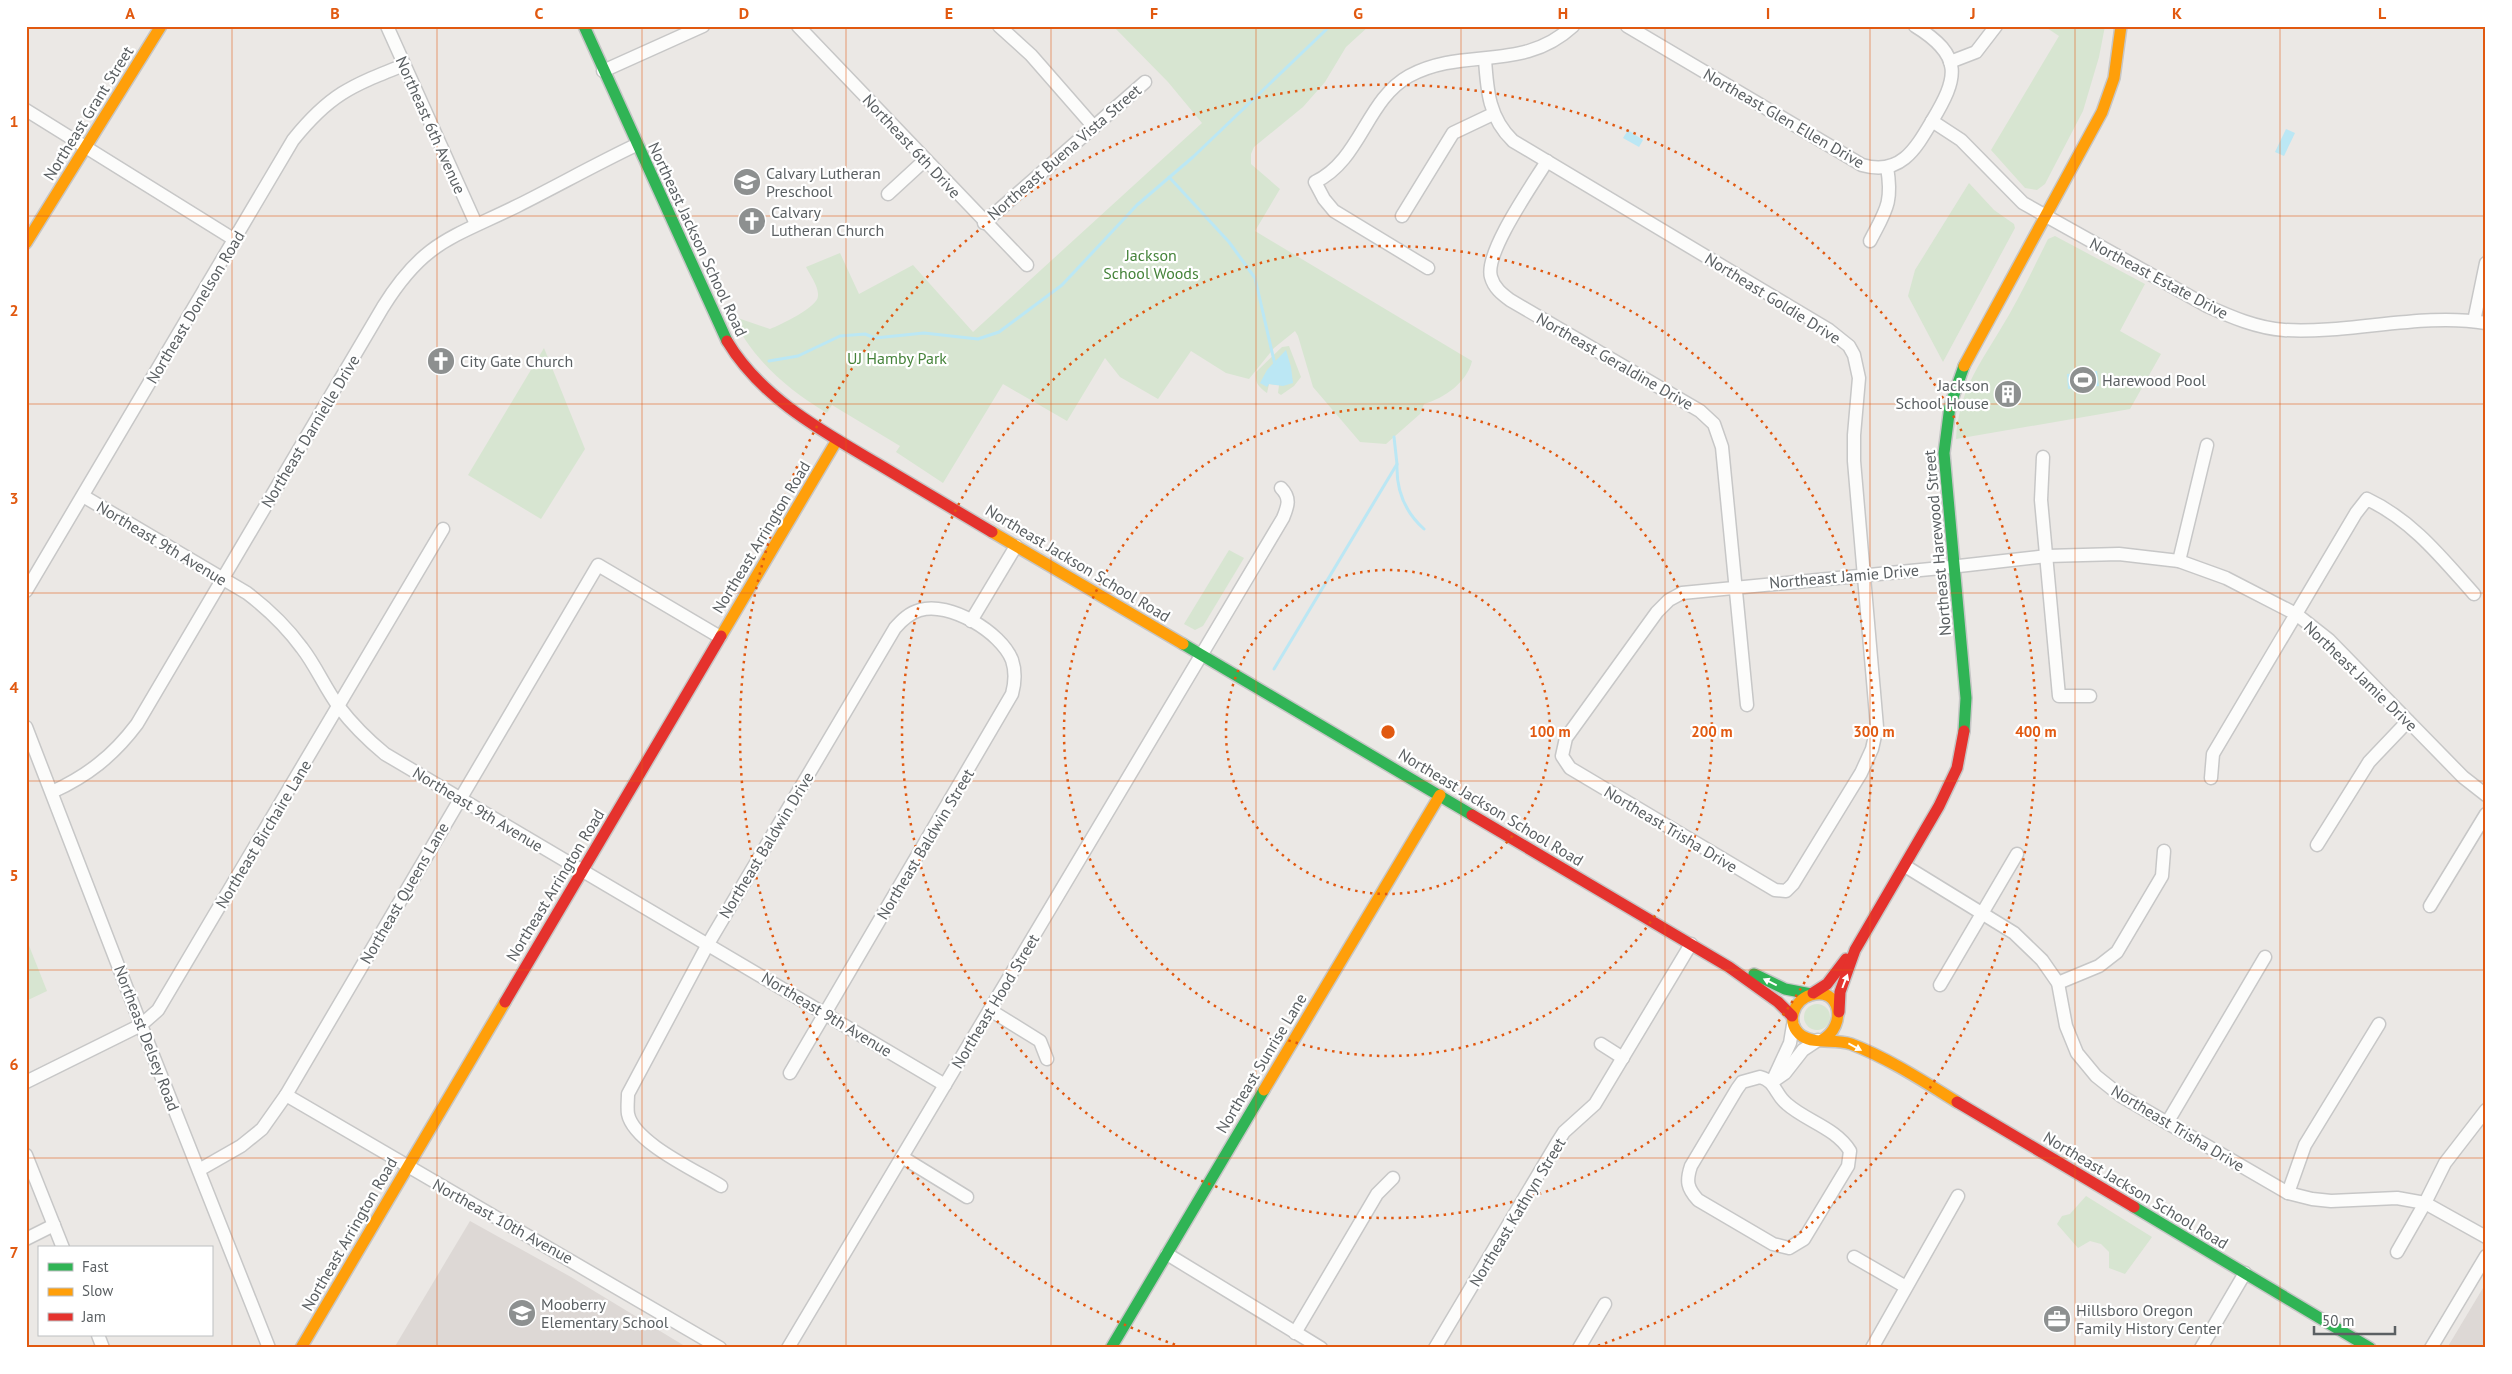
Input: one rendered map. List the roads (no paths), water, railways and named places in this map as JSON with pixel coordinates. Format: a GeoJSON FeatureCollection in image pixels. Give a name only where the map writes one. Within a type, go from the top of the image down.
{"type":"FeatureCollection","features":[{"type":"Feature","properties":{"kind":"street","name":"Northeast Grant Street"},"geometry":{"type":"LineString","coordinates":[[26,243],[160,26]]}},
{"type":"Feature","properties":{"kind":"street","name":"Northeast 6th Avenue"},"geometry":{"type":"LineString","coordinates":[[387,26],[476,224]]}},
{"type":"Feature","properties":{"kind":"street","name":"Northeast Jackson School Road"},"geometry":{"type":"LineString","coordinates":[[584,26],[707,303],[731,350],[744,367],[776,399],[837,440],[1729,967],[1744,981],[1778,1001],[1793,1020]]}},
{"type":"Feature","properties":{"kind":"street"},"geometry":{"type":"LineString","coordinates":[[603,71],[703,26]]}},
{"type":"Feature","properties":{"kind":"street","name":"Northeast 6th Drive"},"geometry":{"type":"LineString","coordinates":[[798,26],[1026,265]]}},
{"type":"Feature","properties":{"kind":"street"},"geometry":{"type":"LineString","coordinates":[[999,26],[1031,55],[1094,127]]}},
{"type":"Feature","properties":{"kind":"street"},"geometry":{"type":"LineString","coordinates":[[1428,268],[1334,211],[1324,199],[1315,182],[1334,170],[1346,156],[1381,102],[1397,84],[1418,72],[1438,64],[1507,58],[1529,52],[1556,39],[1573,26]]}},
{"type":"Feature","properties":{"kind":"street","name":"Northeast Glen Ellen Drive"},"geometry":{"type":"LineString","coordinates":[[1627,26],[1854,161],[1870,167],[1887,167],[1900,162],[1914,151],[1950,88],[1952,75],[1950,62]]}},
{"type":"Feature","properties":{"kind":"street"},"geometry":{"type":"LineString","coordinates":[[1915,26],[1936,40],[1950,62],[1976,52],[1996,26]]}},
{"type":"Feature","properties":{"kind":"street","name":"Northeast Harewood Street"},"geometry":{"type":"LineString","coordinates":[[1812,994],[1828,984],[1855,950],[1946,793],[1957,768],[1963,745],[1966,698],[1944,453],[1949,405],[1965,363],[2102,112],[2114,78],[2121,26]]}},
{"type":"Feature","properties":{"kind":"street","name":"Northeast Goldie Drive"},"geometry":{"type":"LineString","coordinates":[[1484,59],[1486,88],[1493,114],[1514,141],[1830,330],[1848,346],[1857,364],[1859,378],[1854,435],[1854,461],[1876,702],[1875,737],[1861,773],[1798,879],[1786,891]]}},
{"type":"Feature","properties":{"kind":"street","name":"Northeast Donelson Road"},"geometry":{"type":"LineString","coordinates":[[26,591],[293,140],[308,122],[336,96],[352,86],[404,65]]}},
{"type":"Feature","properties":{"kind":"street","name":"Northeast Buena Vista Street"},"geometry":{"type":"LineString","coordinates":[[984,223],[1145,82]]}},
{"type":"Feature","properties":{"kind":"street"},"geometry":{"type":"LineString","coordinates":[[26,110],[235,240]]}},
{"type":"Feature","properties":{"kind":"street"},"geometry":{"type":"LineString","coordinates":[[1402,216],[1453,133],[1493,114]]}},
{"type":"Feature","properties":{"kind":"street","name":"Northeast Estate Drive"},"geometry":{"type":"LineString","coordinates":[[1932,121],[1961,140],[2012,194],[2045,216],[2207,306],[2258,325],[2281,330],[2310,331],[2452,320],[2480,322]]}},
{"type":"Feature","properties":{"kind":"street","name":"Northeast Darnielle Drive"},"geometry":{"type":"LineString","coordinates":[[52,792],[88,774],[114,753],[126,739],[396,285],[410,269],[437,245],[636,145]]}},
{"type":"Feature","properties":{"kind":"street"},"geometry":{"type":"LineString","coordinates":[[888,194],[925,160]]}},
{"type":"Feature","properties":{"kind":"street","name":"Northeast Geraldine Drive"},"geometry":{"type":"LineString","coordinates":[[1547,161],[1497,244],[1491,260],[1491,276],[1497,290],[1510,300],[1700,411],[1714,424],[1722,446],[1747,705]]}},
{"type":"Feature","properties":{"kind":"street"},"geometry":{"type":"LineString","coordinates":[[1870,241],[1889,205],[1890,191],[1887,167]]}},
{"type":"Feature","properties":{"kind":"street"},"geometry":{"type":"LineString","coordinates":[[2480,322],[2486,263]]}},
{"type":"Feature","properties":{"kind":"street","name":"Northeast Arrington Road"},"geometry":{"type":"LineString","coordinates":[[301,1348],[837,440]]}},
{"type":"Feature","properties":{"kind":"street"},"geometry":{"type":"LineString","coordinates":[[2179,561],[2207,445]]}},
{"type":"Feature","properties":{"kind":"street"},"geometry":{"type":"LineString","coordinates":[[2043,457],[2041,500],[2059,696],[2090,696]]}},
{"type":"Feature","properties":{"kind":"street","name":"Northeast Hood Street"},"geometry":{"type":"LineString","coordinates":[[788,1348],[1283,518],[1288,504],[1287,494],[1281,488]]}},
{"type":"Feature","properties":{"kind":"street","name":"Northeast 9th Avenue"},"geometry":{"type":"LineString","coordinates":[[83,496],[247,593],[283,623],[303,649],[338,706],[366,738],[385,754],[945,1085]]}},
{"type":"Feature","properties":{"kind":"street"},"geometry":{"type":"LineString","coordinates":[[2212,778],[2213,754],[2356,513],[2367,499],[2383,506],[2409,524],[2474,594]]}},
{"type":"Feature","properties":{"kind":"street","name":"Northeast Birchaire Lane"},"geometry":{"type":"LineString","coordinates":[[26,1082],[141,1025],[158,1010],[443,529]]}},
{"type":"Feature","properties":{"kind":"street"},"geometry":{"type":"LineString","coordinates":[[971,621],[1016,546]]}},
{"type":"Feature","properties":{"kind":"street","name":"Northeast Jamie Drive"},"geometry":{"type":"LineString","coordinates":[[1562,756],[1566,738],[1657,612],[1669,600],[1682,593],[2046,556],[2119,554],[2179,561],[2226,578],[2296,614],[2329,640],[2463,778],[2486,796]]}},
{"type":"Feature","properties":{"kind":"street","name":"Northeast Queens Lane"},"geometry":{"type":"LineString","coordinates":[[199,1170],[241,1146],[262,1129],[286,1095],[598,565],[720,637]]}},
{"type":"Feature","properties":{"kind":"street","name":"Northeast Baldwin Drive"},"geometry":{"type":"LineString","coordinates":[[721,1186],[649,1143],[636,1130],[628,1115],[628,1094],[635,1078],[708,944],[895,628],[910,614],[929,608],[949,611],[971,621]]}},
{"type":"Feature","properties":{"kind":"street","name":"Northeast Baldwin Street"},"geometry":{"type":"LineString","coordinates":[[790,1073],[824,1012],[1008,705],[1015,684],[1015,672],[1006,650],[986,630],[971,621]]}},
{"type":"Feature","properties":{"kind":"street"},"geometry":{"type":"LineString","coordinates":[[2317,845],[2365,766],[2408,722]]}},
{"type":"Feature","properties":{"kind":"street","name":"Northeast Delsey Road"},"geometry":{"type":"LineString","coordinates":[[26,727],[269,1348]]}},
{"type":"Feature","properties":{"kind":"street","name":"Northeast Trisha Drive"},"geometry":{"type":"LineString","coordinates":[[1562,756],[1570,768],[1770,888],[1786,891]]}},
{"type":"Feature","properties":{"kind":"street","name":"Northeast Sunrise Lane"},"geometry":{"type":"LineString","coordinates":[[1111,1348],[1440,795]]}},
{"type":"Feature","properties":{"kind":"street"},"geometry":{"type":"LineString","coordinates":[[2430,906],[2486,814]]}},
{"type":"Feature","properties":{"kind":"street"},"geometry":{"type":"LineString","coordinates":[[2058,983],[2099,966],[2117,952],[2162,876],[2164,851]]}},
{"type":"Feature","properties":{"kind":"street"},"geometry":{"type":"LineString","coordinates":[[1940,984],[1984,913],[2017,854]]}},
{"type":"Feature","properties":{"kind":"street","name":"Northeast Trisha Drive"},"geometry":{"type":"LineString","coordinates":[[1905,866],[2014,933],[2042,960],[2058,983],[2066,1026],[2077,1053],[2096,1076],[2121,1096],[2288,1193],[2322,1200],[2397,1198],[2425,1203],[2486,1237]]}},
{"type":"Feature","properties":{"kind":"street","name":"Northeast Kathryn Street"},"geometry":{"type":"LineString","coordinates":[[1435,1348],[1557,1142],[1571,1125],[1591,1110],[1691,944]]}},
{"type":"Feature","properties":{"kind":"street","name":"Northeast Harewood Street"},"geometry":{"type":"LineString","coordinates":[[1839,1014],[1840,992],[1855,950]]}},
{"type":"Feature","properties":{"kind":"street"},"geometry":{"type":"LineString","coordinates":[[2167,1123],[2265,957]]}},
{"type":"Feature","properties":{"kind":"street","name":"Northeast Jackson School Road"},"geometry":{"type":"LineString","coordinates":[[1729,967],[1749,972],[1785,989],[1812,994]]}},
{"type":"Feature","properties":{"kind":"street"},"geometry":{"type":"LineString","coordinates":[[1812,994],[1820,994],[1832,1000],[1839,1014],[1835,1031],[1803,1050],[1785,1073],[1772,1082],[1790,1043],[1798,1002],[1812,994]]}},
{"type":"Feature","properties":{"kind":"street"},"geometry":{"type":"LineString","coordinates":[[990,1010],[1040,1041],[1048,1059]]}},
{"type":"Feature","properties":{"kind":"street","name":"Northeast Jackson School Road"},"geometry":{"type":"LineString","coordinates":[[1839,1014],[1852,1030],[1879,1048],[1887,1060]]}},
{"type":"Feature","properties":{"kind":"street"},"geometry":{"type":"LineString","coordinates":[[1793,1020],[1803,1037],[1820,1040]]}},
{"type":"Feature","properties":{"kind":"street"},"geometry":{"type":"LineString","coordinates":[[2288,1193],[2305,1145],[2379,1024]]}},
{"type":"Feature","properties":{"kind":"street","name":"Northeast Jackson School Road"},"geometry":{"type":"LineString","coordinates":[[1820,1040],[1849,1043],[1873,1058],[1887,1060],[2370,1348]]}},
{"type":"Feature","properties":{"kind":"street"},"geometry":{"type":"LineString","coordinates":[[1601,1044],[1623,1058]]}},
{"type":"Feature","properties":{"kind":"street"},"geometry":{"type":"LineString","coordinates":[[1760,1077],[1772,1082],[1787,1105],[1839,1137],[1850,1151],[1848,1166],[1804,1239],[1789,1248],[1773,1244],[1698,1200],[1690,1191],[1687,1178],[1691,1166],[1742,1082],[1760,1077]]}},
{"type":"Feature","properties":{"kind":"street","name":"Northeast 10th Avenue"},"geometry":{"type":"LineString","coordinates":[[286,1095],[407,1167],[574,1261],[720,1348]]}},
{"type":"Feature","properties":{"kind":"street"},"geometry":{"type":"LineString","coordinates":[[2397,1252],[2445,1163],[2486,1110]]}},
{"type":"Feature","properties":{"kind":"street"},"geometry":{"type":"LineString","coordinates":[[26,1155],[62,1246]]}},
{"type":"Feature","properties":{"kind":"street"},"geometry":{"type":"LineString","coordinates":[[902,1158],[967,1197]]}},
{"type":"Feature","properties":{"kind":"street"},"geometry":{"type":"LineString","coordinates":[[1295,1333],[1377,1194],[1393,1178]]}},
{"type":"Feature","properties":{"kind":"street"},"geometry":{"type":"LineString","coordinates":[[1872,1348],[1958,1196]]}},
{"type":"Feature","properties":{"kind":"street"},"geometry":{"type":"LineString","coordinates":[[26,1239],[54,1225]]}},
{"type":"Feature","properties":{"kind":"street"},"geometry":{"type":"LineString","coordinates":[[1167,1254],[1321,1348]]}},
{"type":"Feature","properties":{"kind":"street"},"geometry":{"type":"LineString","coordinates":[[2431,1348],[2486,1256]]}},
{"type":"Feature","properties":{"kind":"street"},"geometry":{"type":"LineString","coordinates":[[1854,1257],[1906,1287]]}},
{"type":"Feature","properties":{"kind":"street"},"geometry":{"type":"LineString","coordinates":[[2201,1348],[2245,1273]]}},
{"type":"Feature","properties":{"kind":"street"},"geometry":{"type":"LineString","coordinates":[[1579,1348],[1605,1304]]}},
{"type":"Feature","properties":{"kind":"street"},"geometry":{"type":"LineString","coordinates":[[98,1336],[103,1348]]}},
{"type":"Feature","properties":{"kind":"water"},"geometry":{"type":"Polygon","coordinates":[[[2286,129],[2295,133],[2284,156],[2275,152],[2286,129]]]}},
{"type":"Feature","properties":{"kind":"water"},"geometry":{"type":"Polygon","coordinates":[[[1628,130],[1643,140],[1639,147],[1623,138],[1628,130]]]}},
{"type":"Feature","properties":{"kind":"water"},"geometry":{"type":"Polygon","coordinates":[[[1286,350],[1293,383],[1283,386],[1269,384],[1267,387],[1260,383],[1267,370],[1286,350]]]}},
{"type":"Feature","properties":{"kind":"water","name":"Harewood Pool"},"geometry":{"type":"Polygon","coordinates":[[[2097,371],[2099,386],[2068,389],[2067,374],[2097,371]]]}},
{"type":"Feature","properties":{"kind":"waterway"},"geometry":{"type":"LineString","coordinates":[[769,361],[798,356],[840,336],[865,334],[875,338],[924,333],[978,339],[999,332],[1062,285],[1137,205],[1193,157],[1330,26]]}},
{"type":"Feature","properties":{"kind":"waterway"},"geometry":{"type":"LineString","coordinates":[[1169,177],[1229,242],[1255,278],[1275,365]]}},
{"type":"Feature","properties":{"kind":"waterway"},"geometry":{"type":"LineString","coordinates":[[1274,669],[1397,464],[1394,437]]}},
{"type":"Feature","properties":{"kind":"waterway"},"geometry":{"type":"LineString","coordinates":[[1397,464],[1398,483],[1403,500],[1417,522],[1424,529]]}},
{"type":"Feature","properties":{"kind":"place","name":"Calvary Lutheran Preschool"},"geometry":{"type":"Point","coordinates":[747,182]}},
{"type":"Feature","properties":{"kind":"place","name":"Calvary Lutheran Church"},"geometry":{"type":"Point","coordinates":[752,221]}},
{"type":"Feature","properties":{"kind":"place","name":"City Gate Church"},"geometry":{"type":"Point","coordinates":[441,361]}},
{"type":"Feature","properties":{"kind":"place","name":"Harewood Pool"},"geometry":{"type":"Point","coordinates":[2083,380]}},
{"type":"Feature","properties":{"kind":"place","name":"Jackson School House"},"geometry":{"type":"Point","coordinates":[2008,394]}},
{"type":"Feature","properties":{"kind":"place","name":"Mooberry Elementary School"},"geometry":{"type":"Point","coordinates":[522,1313]}},
{"type":"Feature","properties":{"kind":"place","name":"Hillsboro Oregon Family History Center"},"geometry":{"type":"Point","coordinates":[2057,1319]}},
{"type":"Feature","properties":{"kind":"park label","name":"Jackson School Woods"},"geometry":{"type":"Point","coordinates":[1151,264]}},
{"type":"Feature","properties":{"kind":"park label","name":"UJ Hamby Park"},"geometry":{"type":"Point","coordinates":[897,358]}}]}
